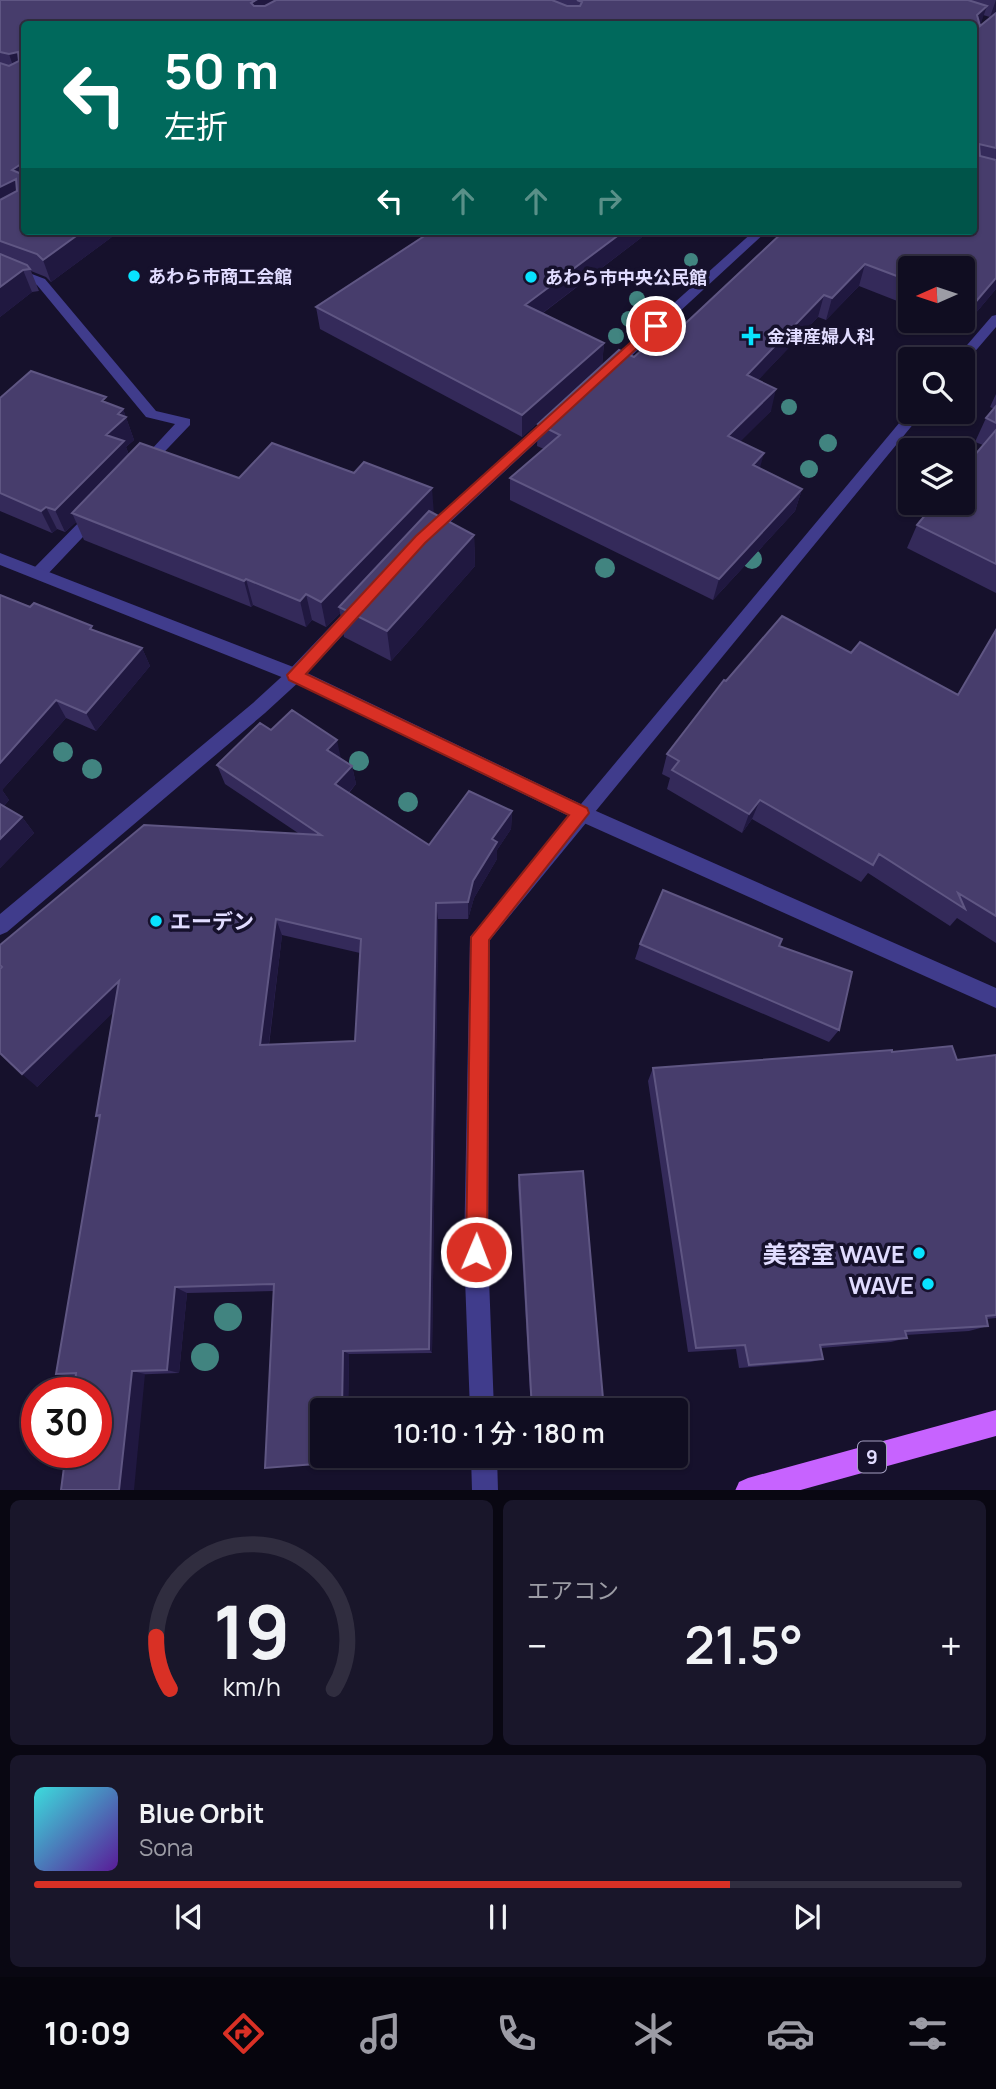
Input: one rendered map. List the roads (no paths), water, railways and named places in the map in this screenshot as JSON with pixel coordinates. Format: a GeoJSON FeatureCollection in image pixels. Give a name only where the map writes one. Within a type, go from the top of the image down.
{"type":"FeatureCollection","features":[{"type":"Feature","properties":{"kind":"main road","name":"9"},"geometry":{"type":"LineString","coordinates":[[748,1490],[996,1423]]}},
{"type":"Feature","properties":{"kind":"street"},"geometry":{"type":"LineString","coordinates":[[595,381],[751,235]]}},
{"type":"Feature","properties":{"kind":"street"},"geometry":{"type":"LineString","coordinates":[[0,266],[41,282],[151,414],[185,422],[136,472]]}},
{"type":"Feature","properties":{"kind":"street"},"geometry":{"type":"LineString","coordinates":[[972,347],[996,319]]}},
{"type":"Feature","properties":{"kind":"street"},"geometry":{"type":"LineString","coordinates":[[421,540],[565,408]]}},
{"type":"Feature","properties":{"kind":"street"},"geometry":{"type":"LineString","coordinates":[[482,1398],[476,1252],[480,937],[906,424]]}},
{"type":"Feature","properties":{"kind":"street"},"geometry":{"type":"LineString","coordinates":[[39,573],[107,502]]}},
{"type":"Feature","properties":{"kind":"street"},"geometry":{"type":"LineString","coordinates":[[0,559],[295,675],[581,813],[996,998]]}},
{"type":"Feature","properties":{"kind":"street"},"geometry":{"type":"LineString","coordinates":[[0,926],[295,675],[367,599]]}},
{"type":"Feature","properties":{"kind":"street"},"geometry":{"type":"LineString","coordinates":[[484,1468],[485,1490]]}},
{"type":"Feature","properties":{"kind":"place","name":"あわら市商工会館"},"geometry":{"type":"Point","coordinates":[134,276]}},
{"type":"Feature","properties":{"kind":"place","name":"あわら市中央公民館"},"geometry":{"type":"Point","coordinates":[531,277]}},
{"type":"Feature","properties":{"kind":"place","name":"金津産婦人科"},"geometry":{"type":"Point","coordinates":[751,336]}},
{"type":"Feature","properties":{"kind":"place","name":"エーデン"},"geometry":{"type":"Point","coordinates":[156,921]}},
{"type":"Feature","properties":{"kind":"place","name":"美容室 WAVE"},"geometry":{"type":"Point","coordinates":[919,1253]}},
{"type":"Feature","properties":{"kind":"place","name":"WAVE"},"geometry":{"type":"Point","coordinates":[928,1284]}}]}
